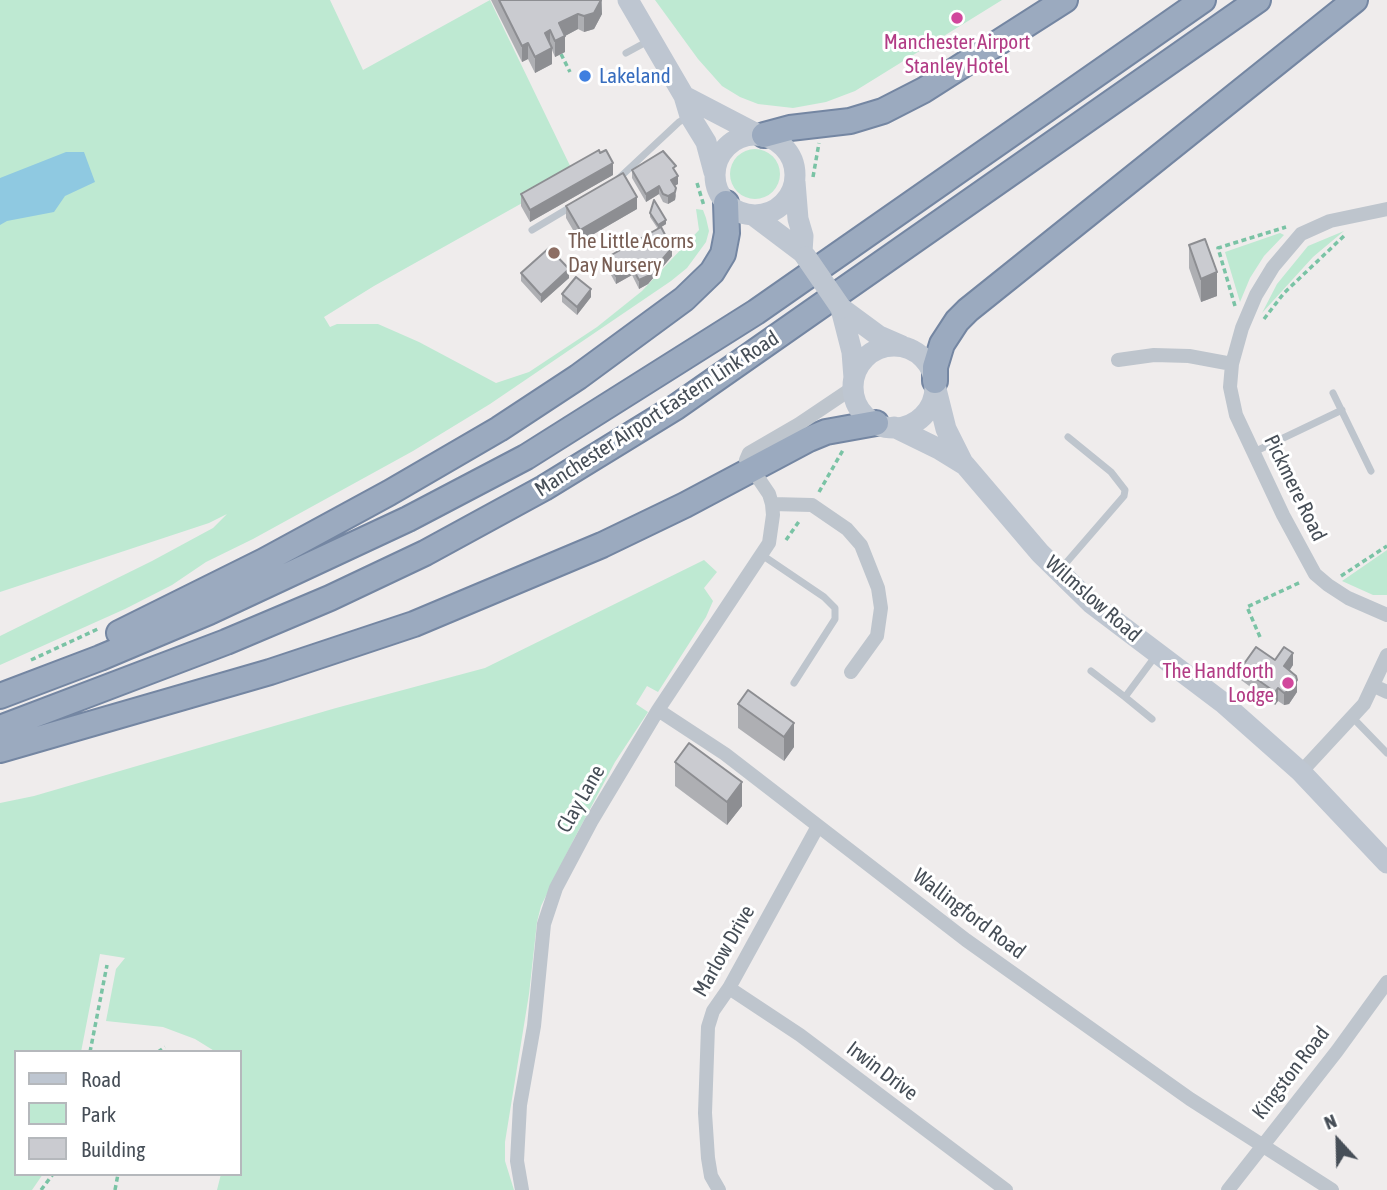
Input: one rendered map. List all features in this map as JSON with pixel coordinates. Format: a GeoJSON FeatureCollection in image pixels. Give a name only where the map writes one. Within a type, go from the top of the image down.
{"type":"FeatureCollection","features":[{"type":"Feature","properties":{"kind":"highway"},"geometry":{"type":"LineString","coordinates":[[760,134],[850,121],[883,111],[924,90],[1065,0]]}},
{"type":"Feature","properties":{"kind":"highway","name":"Manchester Airport Eastern Link Road"},"geometry":{"type":"LineString","coordinates":[[0,696],[209,612],[408,519],[526,457],[756,312],[1203,0]]}},
{"type":"Feature","properties":{"kind":"highway","name":"Manchester Airport Eastern Link Road"},"geometry":{"type":"LineString","coordinates":[[0,728],[226,642],[330,598],[425,553],[544,488],[687,399],[1258,0]]}},
{"type":"Feature","properties":{"kind":"highway"},"geometry":{"type":"LineString","coordinates":[[935,384],[935,367],[942,344],[968,310],[1355,0]]}},
{"type":"Feature","properties":{"kind":"highway"},"geometry":{"type":"LineString","coordinates":[[0,685],[128,628],[264,561],[499,429],[578,377],[684,299],[712,272],[723,254],[727,233],[716,207]]}},
{"type":"Feature","properties":{"kind":"highway"},"geometry":{"type":"LineString","coordinates":[[0,750],[270,672],[414,624],[602,545],[826,432],[885,425]]}},
{"type":"Feature","properties":{"kind":"main road"},"geometry":{"type":"LineString","coordinates":[[628,0],[684,96],[690,116],[706,142],[705,174],[717,189],[716,207],[753,215],[770,212],[787,199],[795,180]]}},
{"type":"Feature","properties":{"kind":"main road"},"geometry":{"type":"LineString","coordinates":[[684,96],[775,139],[785,148],[792,159],[804,255]]}},
{"type":"Feature","properties":{"kind":"main road"},"geometry":{"type":"LineString","coordinates":[[705,174],[726,146],[744,135],[760,134]]}},
{"type":"Feature","properties":{"kind":"main road"},"geometry":{"type":"LineString","coordinates":[[753,215],[804,255],[841,308],[879,336],[916,352],[925,360],[935,384],[931,404],[926,412],[909,425],[885,425],[859,407],[852,352],[841,308]]}},
{"type":"Feature","properties":{"kind":"main road"},"geometry":{"type":"LineString","coordinates":[[854,383],[858,367],[873,352],[883,347],[904,347]]}},
{"type":"Feature","properties":{"kind":"main road","name":"Wilmslow Road"},"geometry":{"type":"LineString","coordinates":[[935,384],[946,429],[965,465],[1040,553],[1091,603],[1222,702],[1301,772],[1387,863]]}},
{"type":"Feature","properties":{"kind":"main road","name":"Wilmslow Road"},"geometry":{"type":"LineString","coordinates":[[885,425],[939,449],[965,465]]}},
{"type":"Feature","properties":{"kind":"street","name":"Pickmere Road"},"geometry":{"type":"LineString","coordinates":[[1386,211],[1331,221],[1301,234],[1273,267],[1256,295],[1240,334],[1232,364],[1230,387],[1236,415],[1315,574],[1348,598],[1387,615]]}},
{"type":"Feature","properties":{"kind":"street"},"geometry":{"type":"LineString","coordinates":[[1118,360],[1154,355],[1232,364]]}},
{"type":"Feature","properties":{"kind":"street"},"geometry":{"type":"LineString","coordinates":[[851,672],[877,636],[881,608],[878,588],[866,554],[847,529],[812,505],[772,504],[769,494],[746,460],[749,453],[799,424],[854,383]]}},
{"type":"Feature","properties":{"kind":"street","name":"Clay Lane"},"geometry":{"type":"LineString","coordinates":[[522,1190],[517,1146],[520,1105],[534,1026],[544,924],[550,904],[591,822],[658,710],[766,558],[773,515],[772,504]]}},
{"type":"Feature","properties":{"kind":"street"},"geometry":{"type":"LineString","coordinates":[[1301,772],[1381,689],[1387,655]]}},
{"type":"Feature","properties":{"kind":"street","name":"Wallingford Road"},"geometry":{"type":"LineString","coordinates":[[658,710],[725,754],[989,956],[1190,1100],[1332,1190]]}},
{"type":"Feature","properties":{"kind":"street","name":"Marlow Drive"},"geometry":{"type":"LineString","coordinates":[[719,1190],[708,1158],[705,1113],[708,1027],[713,1011],[729,988],[818,826]]}},
{"type":"Feature","properties":{"kind":"street","name":"Kingston Road"},"geometry":{"type":"LineString","coordinates":[[1228,1190],[1337,1051],[1387,982]]}},
{"type":"Feature","properties":{"kind":"street","name":"Irwin Drive"},"geometry":{"type":"LineString","coordinates":[[729,988],[800,1035],[1006,1190]]}},
{"type":"Feature","properties":{"kind":"lane"},"geometry":{"type":"LineString","coordinates":[[626,53],[651,40]]}},
{"type":"Feature","properties":{"kind":"lane"},"geometry":{"type":"LineString","coordinates":[[609,185],[620,178],[678,122],[690,116]]}},
{"type":"Feature","properties":{"kind":"lane"},"geometry":{"type":"LineString","coordinates":[[532,230],[587,198]]}},
{"type":"Feature","properties":{"kind":"lane"},"geometry":{"type":"LineString","coordinates":[[1333,393],[1371,471]]}},
{"type":"Feature","properties":{"kind":"lane"},"geometry":{"type":"LineString","coordinates":[[1253,452],[1342,410]]}},
{"type":"Feature","properties":{"kind":"lane"},"geometry":{"type":"LineString","coordinates":[[1059,571],[1124,496],[1125,490],[1111,472],[1068,437]]}},
{"type":"Feature","properties":{"kind":"lane"},"geometry":{"type":"LineString","coordinates":[[766,558],[824,597],[835,608],[835,619],[794,682]]}},
{"type":"Feature","properties":{"kind":"lane"},"geometry":{"type":"LineString","coordinates":[[1125,697],[1157,653]]}},
{"type":"Feature","properties":{"kind":"lane"},"geometry":{"type":"LineString","coordinates":[[1091,671],[1152,719]]}},
{"type":"Feature","properties":{"kind":"lane"},"geometry":{"type":"LineString","coordinates":[[1353,718],[1387,753]]}},
{"type":"Feature","properties":{"kind":"path"},"geometry":{"type":"LineString","coordinates":[[561,54],[570,72]]}},
{"type":"Feature","properties":{"kind":"path"},"geometry":{"type":"LineString","coordinates":[[705,174],[698,186],[716,207]]}},
{"type":"Feature","properties":{"kind":"path"},"geometry":{"type":"LineString","coordinates":[[1301,234],[1284,226],[1218,248],[1240,334],[1255,332],[1284,293],[1315,261],[1359,225],[1363,214]]}},
{"type":"Feature","properties":{"kind":"path"},"geometry":{"type":"LineString","coordinates":[[815,498],[845,446]]}},
{"type":"Feature","properties":{"kind":"path"},"geometry":{"type":"LineString","coordinates":[[766,558],[807,513]]}},
{"type":"Feature","properties":{"kind":"path"},"geometry":{"type":"LineString","coordinates":[[1328,585],[1387,546]]}},
{"type":"Feature","properties":{"kind":"path"},"geometry":{"type":"LineString","coordinates":[[1260,638],[1247,607],[1315,574]]}},
{"type":"Feature","properties":{"kind":"path"},"geometry":{"type":"LineString","coordinates":[[29,661],[110,623]]}},
{"type":"Feature","properties":{"kind":"path"},"geometry":{"type":"LineString","coordinates":[[90,1050],[107,965]]}},
{"type":"Feature","properties":{"kind":"path"},"geometry":{"type":"LineString","coordinates":[[161,1050],[165,1047]]}},
{"type":"Feature","properties":{"kind":"green space"},"geometry":{"type":"Polygon","coordinates":[[[0,0],[330,0],[363,70],[490,0],[574,174],[324,317],[330,327],[337,324],[378,324],[419,342],[496,383],[529,372],[597,327],[642,291],[699,230],[696,209],[703,210],[706,218],[709,231],[706,242],[687,268],[671,281],[490,404],[413,451],[206,562],[172,585],[0,665],[0,636],[152,561],[213,528],[227,514],[209,523],[0,592],[0,0]]]}},
{"type":"Feature","properties":{"kind":"green space"},"geometry":{"type":"Polygon","coordinates":[[[655,0],[1002,0],[855,91],[826,102],[793,108],[758,104],[722,86],[698,59],[655,0]]]}},
{"type":"Feature","properties":{"kind":"green space"},"geometry":{"type":"Polygon","coordinates":[[[755,149],[773,156],[780,174],[773,192],[755,199],[737,192],[730,174],[737,156],[755,149]]]}},
{"type":"Feature","properties":{"kind":"green space"},"geometry":{"type":"Polygon","coordinates":[[[1344,231],[1313,257],[1262,313],[1277,284],[1308,246],[1344,231]]]}},
{"type":"Feature","properties":{"kind":"green space"},"geometry":{"type":"Polygon","coordinates":[[[1280,233],[1284,235],[1264,256],[1250,278],[1240,302],[1225,252],[1280,233]]]}},
{"type":"Feature","properties":{"kind":"green space"},"geometry":{"type":"Polygon","coordinates":[[[1387,550],[1387,595],[1373,595],[1342,581],[1387,550]]]}},
{"type":"Feature","properties":{"kind":"green space"},"geometry":{"type":"Polygon","coordinates":[[[704,560],[717,572],[704,588],[713,601],[706,617],[658,692],[647,686],[636,704],[648,712],[615,762],[541,906],[505,1142],[505,1161],[514,1190],[217,1190],[220,1176],[242,1176],[242,1050],[213,1050],[195,1039],[163,1027],[106,1021],[116,969],[125,958],[100,954],[81,1050],[14,1050],[14,1176],[42,1176],[32,1190],[0,1190],[0,803],[34,796],[336,708],[485,668],[704,560]]]}},
{"type":"Feature","properties":{"kind":"water"},"geometry":{"type":"Polygon","coordinates":[[[66,152],[84,152],[95,182],[65,196],[54,212],[7,221],[0,225],[0,178],[66,152]]]}},
{"type":"Feature","properties":{"kind":"building"},"geometry":{"type":"Polygon","coordinates":[[[499,0],[601,0],[594,13],[584,16],[578,14],[559,23],[565,36],[555,41],[550,30],[545,33],[552,48],[535,57],[528,43],[522,46],[499,0]]]}},
{"type":"Feature","properties":{"kind":"building"},"geometry":{"type":"Polygon","coordinates":[[[599,150],[600,153],[606,150],[613,163],[530,210],[521,194],[599,150]]]}},
{"type":"Feature","properties":{"kind":"building"},"geometry":{"type":"Polygon","coordinates":[[[663,151],[676,166],[673,168],[678,176],[671,180],[676,188],[675,192],[668,196],[663,194],[659,186],[646,194],[632,170],[663,151]]]}},
{"type":"Feature","properties":{"kind":"building"},"geometry":{"type":"Polygon","coordinates":[[[623,173],[637,197],[580,230],[566,206],[623,173]]]}},
{"type":"Feature","properties":{"kind":"building"},"geometry":{"type":"Polygon","coordinates":[[[654,200],[666,220],[658,225],[650,213],[654,200]]]}},
{"type":"Feature","properties":{"kind":"building"},"geometry":{"type":"Polygon","coordinates":[[[661,227],[672,248],[648,276],[639,280],[632,267],[616,276],[606,258],[661,227]]]}},
{"type":"Feature","properties":{"kind":"building"},"geometry":{"type":"Polygon","coordinates":[[[1205,239],[1217,272],[1201,279],[1189,245],[1205,239]]]}},
{"type":"Feature","properties":{"kind":"building"},"geometry":{"type":"Polygon","coordinates":[[[549,248],[569,269],[541,295],[521,273],[549,248]]]}},
{"type":"Feature","properties":{"kind":"building"},"geometry":{"type":"Polygon","coordinates":[[[576,277],[591,289],[577,307],[562,294],[576,277]]]}},
{"type":"Feature","properties":{"kind":"building"},"geometry":{"type":"Polygon","coordinates":[[[1256,647],[1275,660],[1284,647],[1293,653],[1284,666],[1297,680],[1289,691],[1284,693],[1278,688],[1275,692],[1241,668],[1256,647]]]}},
{"type":"Feature","properties":{"kind":"building"},"geometry":{"type":"Polygon","coordinates":[[[748,690],[794,723],[784,737],[738,704],[748,690]]]}},
{"type":"Feature","properties":{"kind":"building"},"geometry":{"type":"Polygon","coordinates":[[[689,743],[742,782],[727,802],[675,762],[689,743]]]}},
{"type":"Feature","properties":{"kind":"place","name":"Manchester Airport Stanley Hotel"},"geometry":{"type":"Point","coordinates":[957,18]}},
{"type":"Feature","properties":{"kind":"place","name":"Lakeland"},"geometry":{"type":"Point","coordinates":[585,76]}},
{"type":"Feature","properties":{"kind":"place","name":"The Little Acorns Day Nursery"},"geometry":{"type":"Point","coordinates":[554,253]}},
{"type":"Feature","properties":{"kind":"place","name":"The Handforth Lodge"},"geometry":{"type":"Point","coordinates":[1288,683]}}]}
